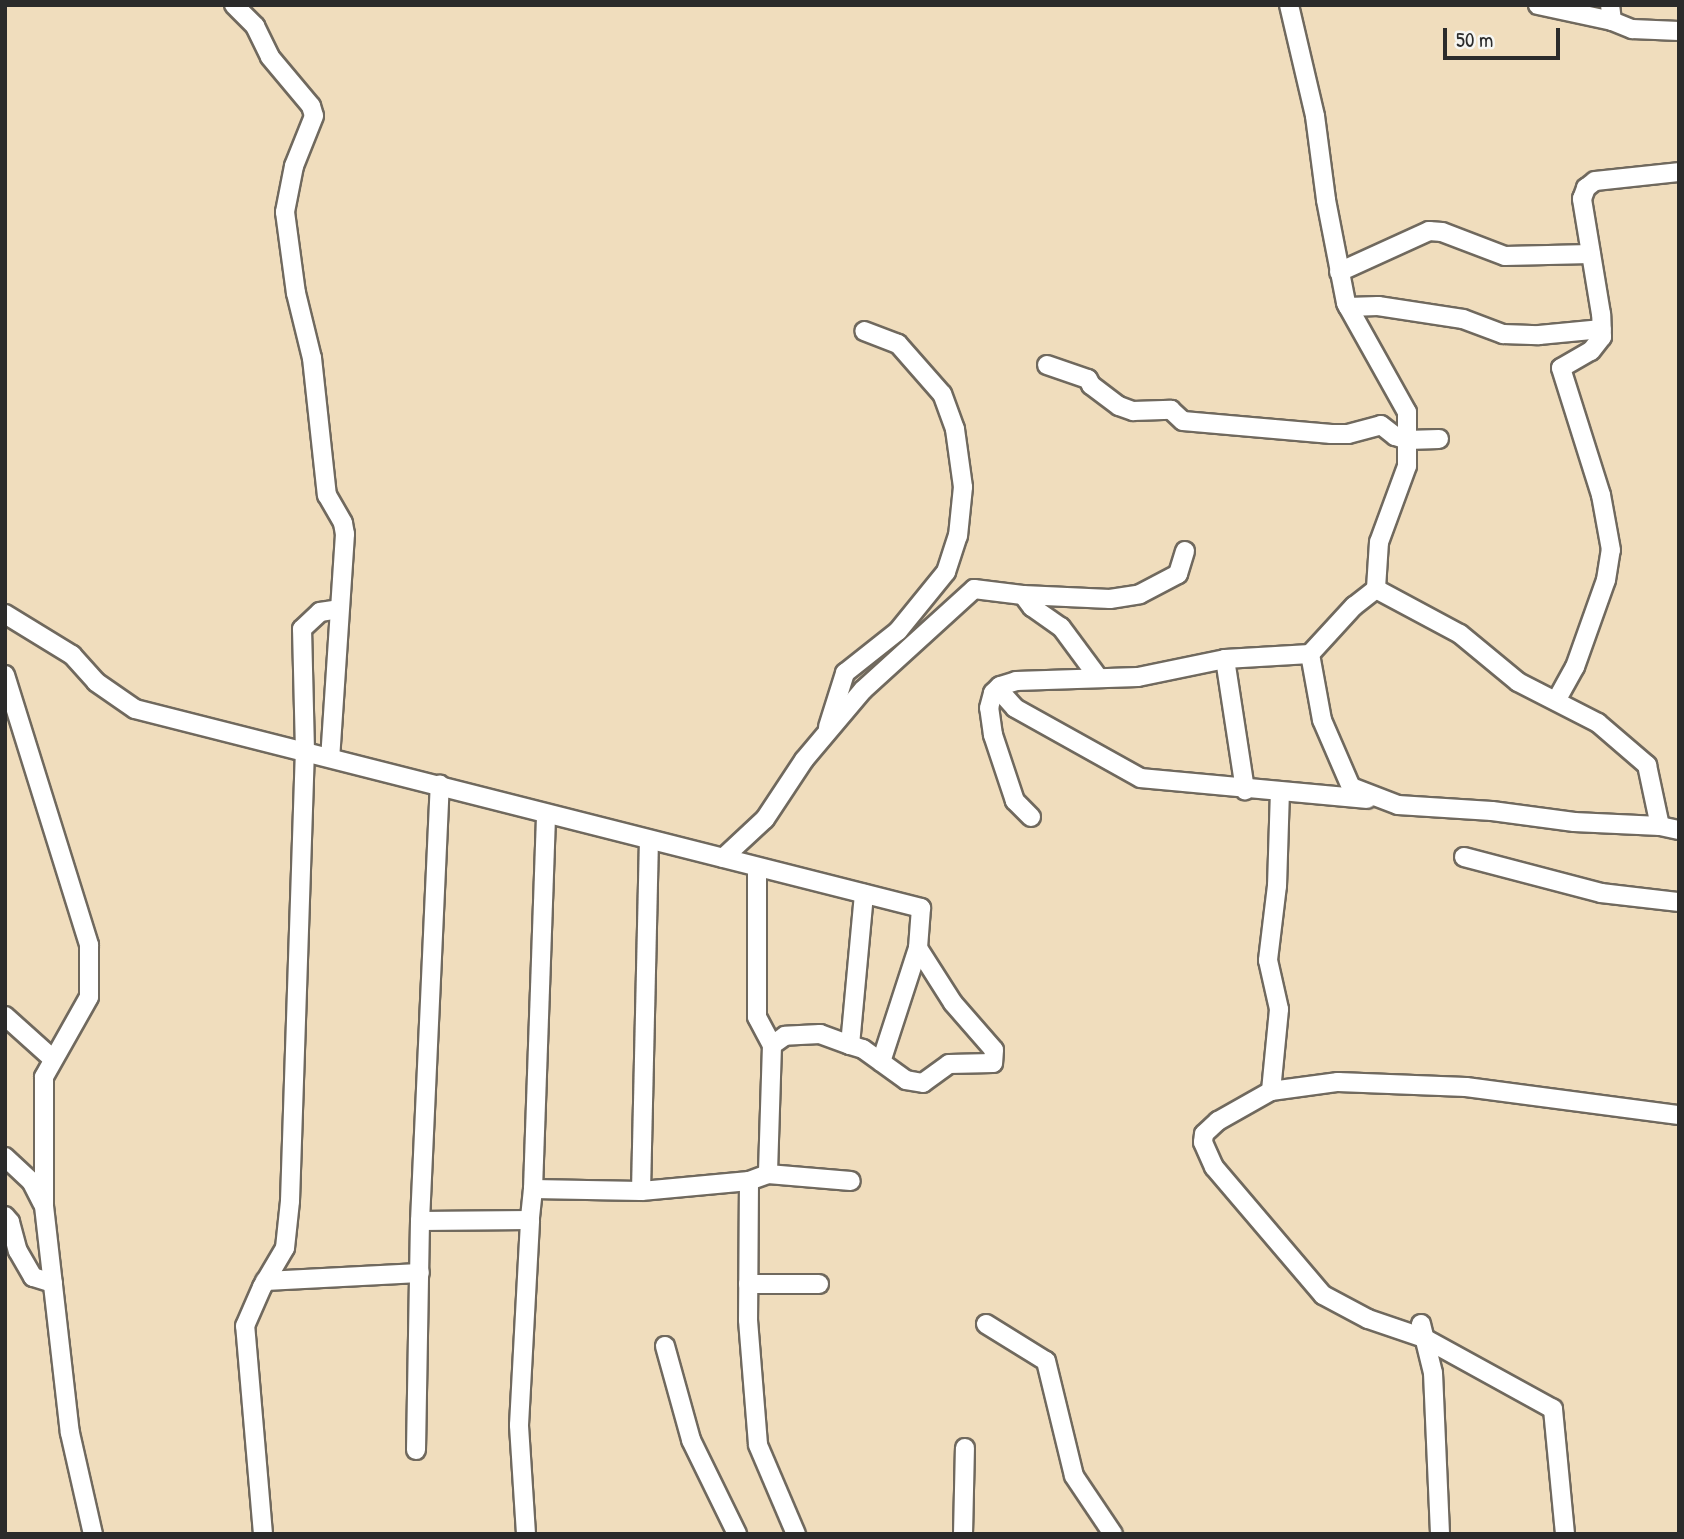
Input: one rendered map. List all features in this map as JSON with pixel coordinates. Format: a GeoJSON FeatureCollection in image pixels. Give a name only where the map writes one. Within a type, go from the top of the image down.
{"type":"FeatureCollection","features":[{"type":"Feature","properties":{"kind":"street"},"geometry":{"type":"LineString","coordinates":[[234,5],[255,26],[270,57],[311,106],[314,116],[294,166],[285,212],[296,293],[312,358],[327,495],[343,523],[345,534],[330,757]]}},
{"type":"Feature","properties":{"kind":"street"},"geometry":{"type":"LineString","coordinates":[[1031,817],[1015,801],[993,735],[989,708],[998,689],[1016,681],[1138,677],[1225,659],[1310,654],[1354,606],[1376,589],[1379,542],[1407,466],[1407,412],[1348,307],[1339,272],[1315,116],[1289,5]]}},
{"type":"Feature","properties":{"kind":"street"},"geometry":{"type":"LineString","coordinates":[[1538,5],[1611,13],[1632,29],[1679,31]]}},
{"type":"Feature","properties":{"kind":"street"},"geometry":{"type":"LineString","coordinates":[[1556,701],[1575,667],[1606,580],[1611,550],[1601,495],[1561,368],[1591,351],[1602,337],[1582,199],[1586,188],[1595,181],[1679,172]]}},
{"type":"Feature","properties":{"kind":"street"},"geometry":{"type":"LineString","coordinates":[[1339,272],[1429,231],[1443,232],[1505,256],[1591,254]]}},
{"type":"Feature","properties":{"kind":"street"},"geometry":{"type":"LineString","coordinates":[[1348,307],[1378,306],[1462,319],[1503,334],[1539,335],[1602,329]]}},
{"type":"Feature","properties":{"kind":"street"},"geometry":{"type":"LineString","coordinates":[[826,734],[845,673],[898,631],[946,572],[958,536],[963,487],[955,429],[942,394],[898,344],[864,331]]}},
{"type":"Feature","properties":{"kind":"street"},"geometry":{"type":"LineString","coordinates":[[1047,365],[1088,379],[1102,394],[1133,411],[1171,410],[1183,421],[1290,433],[1348,434],[1381,425],[1395,436],[1407,440],[1439,439]]}},
{"type":"Feature","properties":{"kind":"street"},"geometry":{"type":"LineString","coordinates":[[723,858],[765,819],[804,760],[863,690],[974,589],[1023,595],[1110,599],[1140,594],[1178,574],[1185,551]]}},
{"type":"Feature","properties":{"kind":"street"},"geometry":{"type":"LineString","coordinates":[[1376,589],[1461,634],[1518,682],[1598,723],[1647,765],[1660,826]]}},
{"type":"Feature","properties":{"kind":"street"},"geometry":{"type":"LineString","coordinates":[[1023,595],[1032,607],[1061,627],[1098,677]]}},
{"type":"Feature","properties":{"kind":"street"},"geometry":{"type":"LineString","coordinates":[[263,1534],[245,1326],[265,1281],[285,1248],[290,1201],[305,751],[302,629],[320,612],[339,609]]}},
{"type":"Feature","properties":{"kind":"street"},"geometry":{"type":"LineString","coordinates":[[5,614],[72,655],[96,682],[135,709],[920,908],[918,948],[881,1062]]}},
{"type":"Feature","properties":{"kind":"street"},"geometry":{"type":"LineString","coordinates":[[1310,654],[1322,720],[1351,787],[1398,806],[1492,811],[1574,822],[1660,826],[1679,830]]}},
{"type":"Feature","properties":{"kind":"street"},"geometry":{"type":"LineString","coordinates":[[1225,659],[1245,790]]}},
{"type":"Feature","properties":{"kind":"street"},"geometry":{"type":"LineString","coordinates":[[5,675],[89,945],[89,997],[44,1077],[44,1206],[70,1433],[93,1534]]}},
{"type":"Feature","properties":{"kind":"street"},"geometry":{"type":"LineString","coordinates":[[998,689],[1015,708],[1141,778],[1245,790],[1384,800]]}},
{"type":"Feature","properties":{"kind":"street"},"geometry":{"type":"LineString","coordinates":[[416,1450],[420,1222],[440,785]]}},
{"type":"Feature","properties":{"kind":"street"},"geometry":{"type":"LineString","coordinates":[[1270,1091],[1279,1009],[1268,960],[1278,886],[1280,792]]}},
{"type":"Feature","properties":{"kind":"street"},"geometry":{"type":"LineString","coordinates":[[526,1534],[519,1425],[533,1189],[545,815]]}},
{"type":"Feature","properties":{"kind":"street"},"geometry":{"type":"LineString","coordinates":[[641,1191],[649,840]]}},
{"type":"Feature","properties":{"kind":"street"},"geometry":{"type":"LineString","coordinates":[[1464,857],[1601,892],[1679,902]]}},
{"type":"Feature","properties":{"kind":"street"},"geometry":{"type":"LineString","coordinates":[[757,867],[757,1017],[772,1045],[768,1174]]}},
{"type":"Feature","properties":{"kind":"street"},"geometry":{"type":"LineString","coordinates":[[850,1045],[864,894]]}},
{"type":"Feature","properties":{"kind":"street"},"geometry":{"type":"LineString","coordinates":[[772,1045],[785,1036],[820,1034],[863,1049],[905,1080],[923,1083],[949,1064],[993,1063],[994,1050],[953,1003],[918,948]]}},
{"type":"Feature","properties":{"kind":"street"},"geometry":{"type":"LineString","coordinates":[[5,1016],[52,1059]]}},
{"type":"Feature","properties":{"kind":"street"},"geometry":{"type":"LineString","coordinates":[[1565,1534],[1553,1409],[1422,1331],[1368,1319],[1323,1295],[1214,1167],[1203,1142],[1204,1134],[1218,1121],[1270,1091],[1338,1082],[1466,1087],[1679,1115]]}},
{"type":"Feature","properties":{"kind":"street"},"geometry":{"type":"LineString","coordinates":[[5,1157],[31,1181],[44,1206]]}},
{"type":"Feature","properties":{"kind":"street"},"geometry":{"type":"LineString","coordinates":[[533,1189],[641,1191],[749,1181],[768,1174],[851,1181]]}},
{"type":"Feature","properties":{"kind":"street"},"geometry":{"type":"LineString","coordinates":[[749,1181],[748,1321],[758,1445],[796,1534]]}},
{"type":"Feature","properties":{"kind":"street"},"geometry":{"type":"LineString","coordinates":[[5,1216],[10,1222],[18,1251],[33,1277],[52,1283]]}},
{"type":"Feature","properties":{"kind":"street"},"geometry":{"type":"LineString","coordinates":[[420,1222],[530,1220]]}},
{"type":"Feature","properties":{"kind":"street"},"geometry":{"type":"LineString","coordinates":[[265,1281],[420,1273]]}},
{"type":"Feature","properties":{"kind":"street"},"geometry":{"type":"LineString","coordinates":[[748,1284],[819,1284]]}},
{"type":"Feature","properties":{"kind":"street"},"geometry":{"type":"LineString","coordinates":[[986,1324],[1046,1362],[1074,1476],[1113,1534]]}},
{"type":"Feature","properties":{"kind":"street"},"geometry":{"type":"LineString","coordinates":[[1422,1331],[1433,1373],[1440,1534]]}},
{"type":"Feature","properties":{"kind":"street"},"geometry":{"type":"LineString","coordinates":[[665,1346],[691,1440],[737,1534]]}},
{"type":"Feature","properties":{"kind":"street"},"geometry":{"type":"LineString","coordinates":[[963,1534],[965,1448]]}}]}
